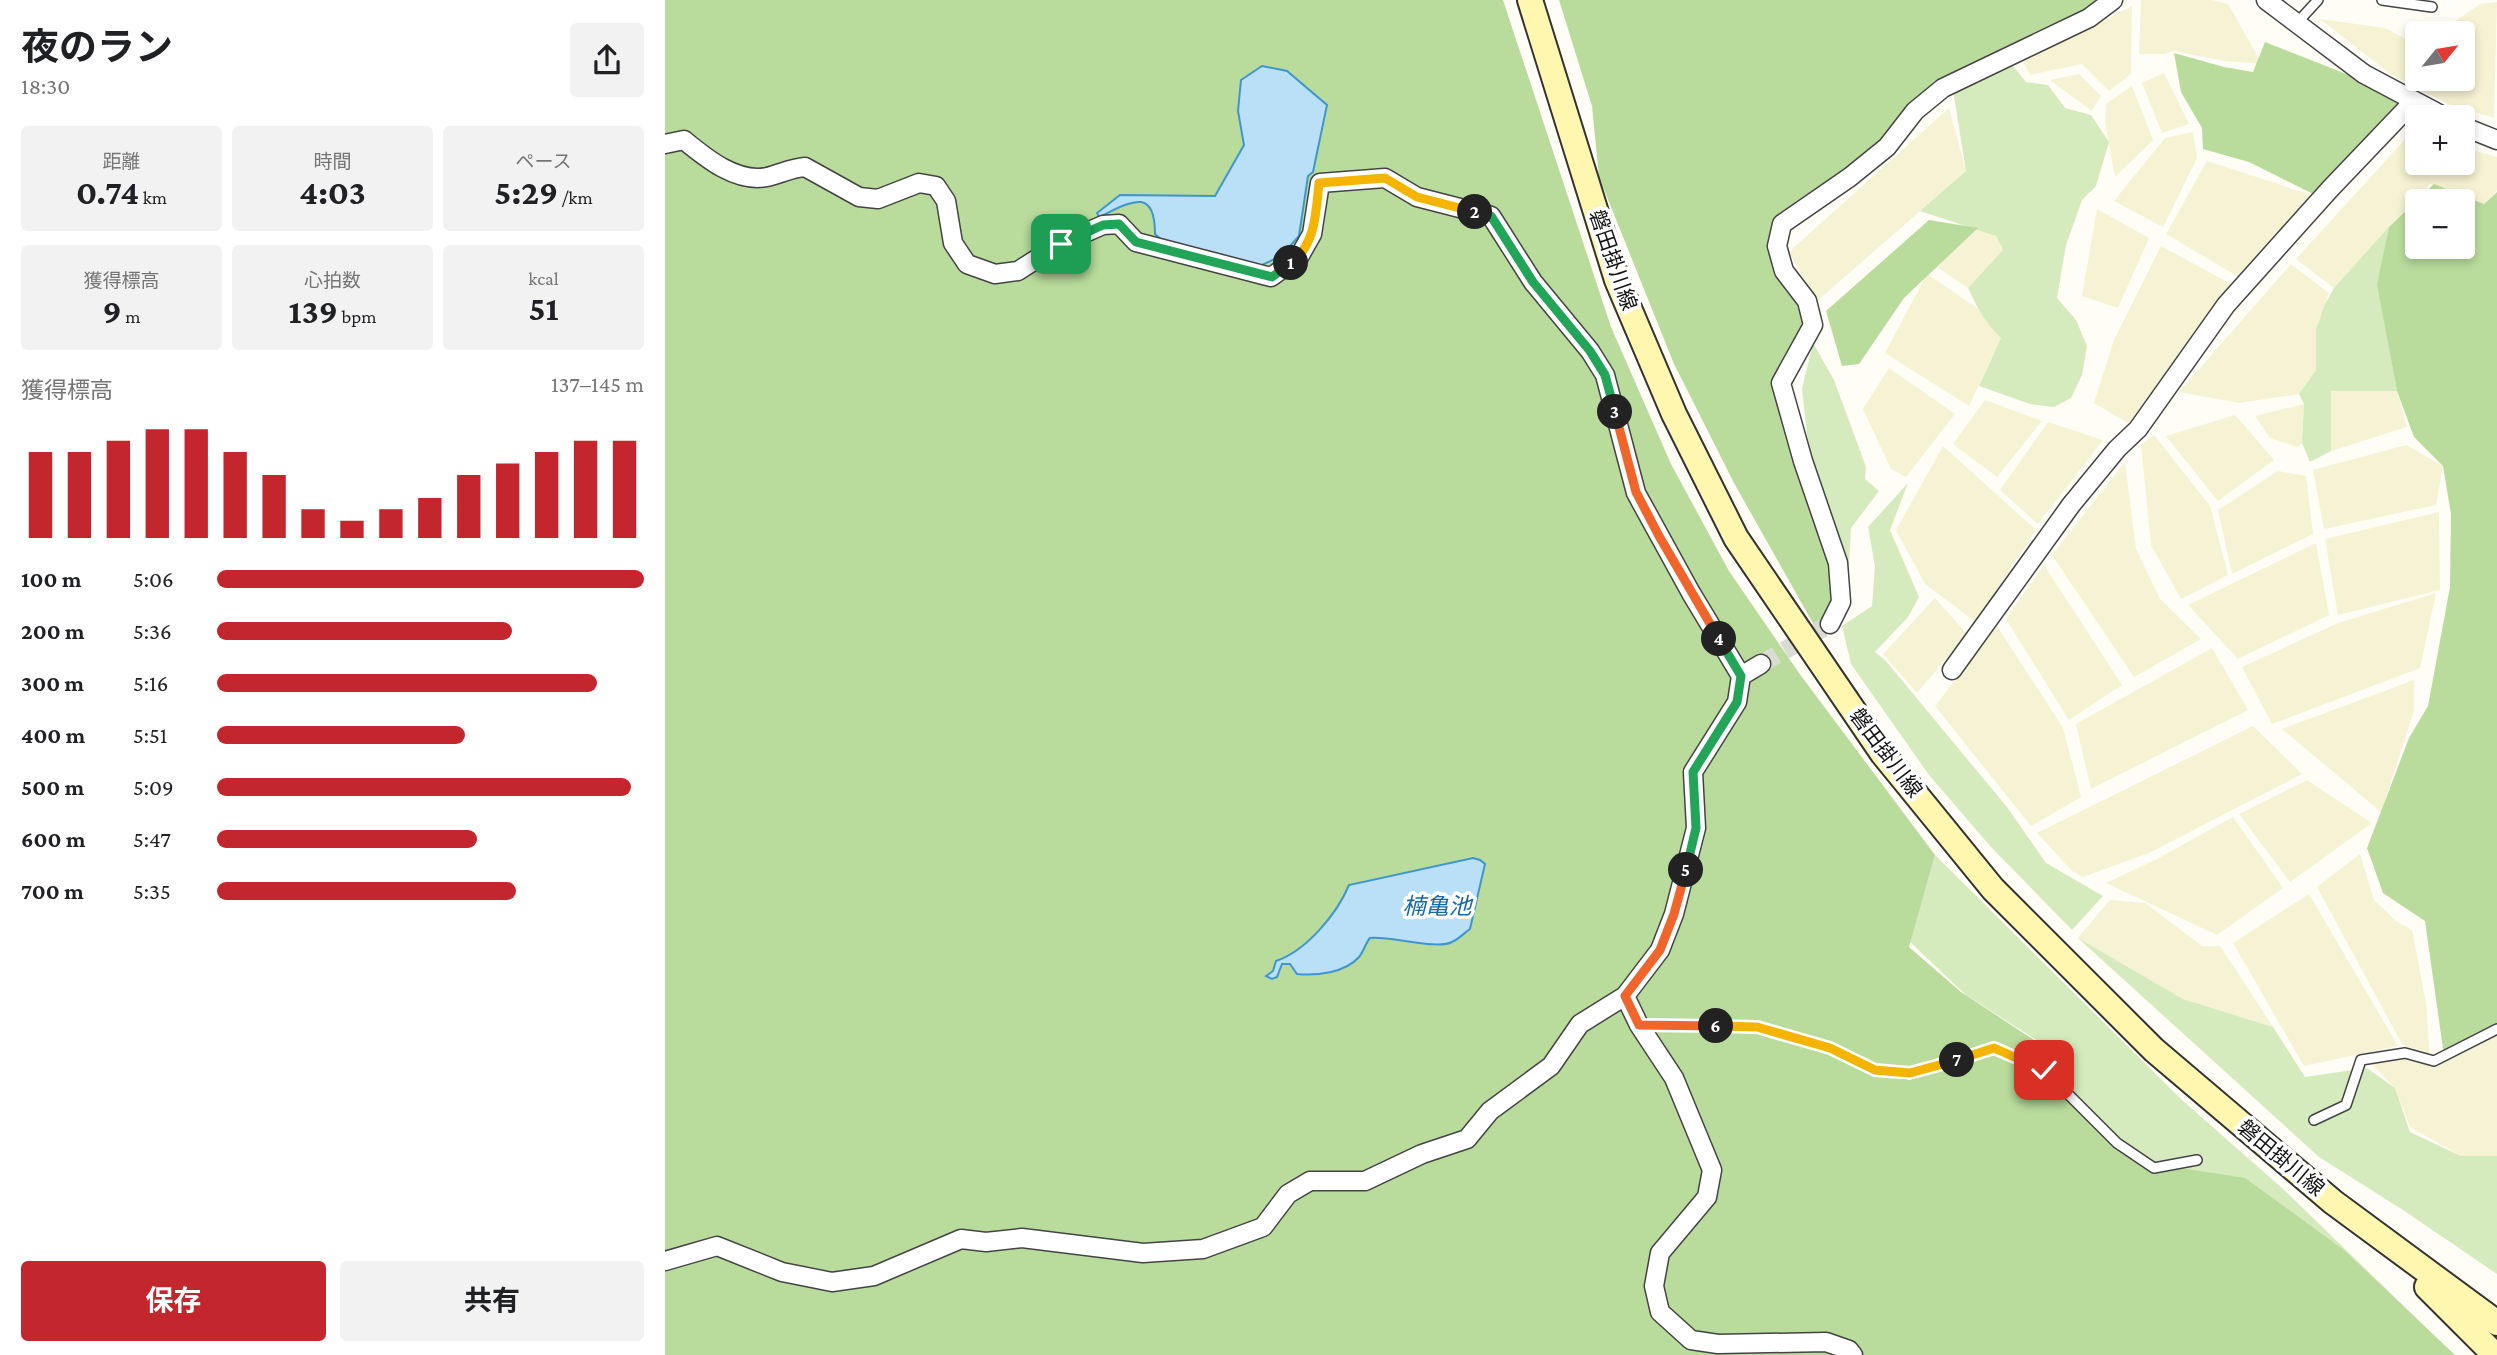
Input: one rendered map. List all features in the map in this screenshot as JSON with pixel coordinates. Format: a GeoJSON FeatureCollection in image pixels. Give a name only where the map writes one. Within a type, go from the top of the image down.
{"type":"FeatureCollection","features":[{"type":"Feature","properties":{"kind":"main road","name":"磐田掛川線"},"geometry":{"type":"LineString","coordinates":[[1530,0],[1616,280],[1674,414],[1736,538],[1883,754],[1993,889],[2154,1050],[2333,1202],[2497,1324]]}},
{"type":"Feature","properties":{"kind":"main road"},"geometry":{"type":"LineString","coordinates":[[2333,1202],[2497,1304]]}},
{"type":"Feature","properties":{"kind":"main road"},"geometry":{"type":"LineString","coordinates":[[2333,1202],[2430,1290],[2495,1355]]}},
{"type":"Feature","properties":{"kind":"street"},"geometry":{"type":"LineString","coordinates":[[1830,624],[1841,602],[1838,563],[1803,461],[1781,383],[1813,325],[1807,301],[1784,271],[1777,246],[1781,224],[1850,177],[1887,147],[1915,111],[1943,88],[2089,18],[2113,0]]}},
{"type":"Feature","properties":{"kind":"street"},"geometry":{"type":"LineString","coordinates":[[2266,0],[2364,74],[2420,105]]}},
{"type":"Feature","properties":{"kind":"street"},"geometry":{"type":"LineString","coordinates":[[1952,670],[2071,505],[2117,449],[2138,429],[2226,305],[2330,189],[2414,102]]}},
{"type":"Feature","properties":{"kind":"street"},"geometry":{"type":"LineString","coordinates":[[2475,131],[2497,140]]}},
{"type":"Feature","properties":{"kind":"street"},"geometry":{"type":"LineString","coordinates":[[665,144],[684,140],[715,165],[745,176],[765,178],[794,167],[804,167],[859,197],[878,199],[919,183],[936,186],[946,201],[953,243],[967,264],[995,274],[1018,271],[1061,244],[1103,225],[1119,224],[1136,242],[1272,277],[1299,257],[1312,234],[1319,183],[1385,178],[1417,197],[1491,216],[1533,282],[1590,351],[1605,375],[1636,492],[1691,593],[1741,676],[1737,702],[1693,772],[1696,828],[1674,914],[1660,950],[1625,996],[1580,1024],[1551,1066],[1490,1111],[1467,1139],[1422,1154],[1364,1181],[1310,1181],[1288,1194],[1263,1227],[1203,1250],[1143,1253],[1021,1238],[986,1242],[961,1239],[874,1276],[832,1282],[782,1272],[716,1246],[665,1261]]}},
{"type":"Feature","properties":{"kind":"street"},"geometry":{"type":"LineString","coordinates":[[1741,676],[1761,664]]}},
{"type":"Feature","properties":{"kind":"street"},"geometry":{"type":"LineString","coordinates":[[1625,996],[1639,1025],[1674,1078],[1711,1170],[1707,1197],[1660,1253],[1654,1286],[1660,1312],[1691,1340],[1718,1344],[1826,1342],[1849,1350],[1853,1355]]}},
{"type":"Feature","properties":{"kind":"lane"},"geometry":{"type":"LineString","coordinates":[[2297,24],[2318,0]]}},
{"type":"Feature","properties":{"kind":"lane"},"geometry":{"type":"LineString","coordinates":[[2382,0],[2432,6]]}},
{"type":"Feature","properties":{"kind":"lane"},"geometry":{"type":"LineString","coordinates":[[1639,1025],[1757,1027],[1830,1048],[1875,1070],[1910,1073],[1994,1048],[2044,1070],[2117,1143],[2154,1168],[2197,1160]]}},
{"type":"Feature","properties":{"kind":"lane"},"geometry":{"type":"LineString","coordinates":[[2314,1119],[2346,1105],[2361,1060],[2405,1053],[2434,1061],[2497,1029]]}},
{"type":"Feature","properties":{"kind":"shaded area"},"geometry":{"type":"Polygon","coordinates":[[[2141,0],[2212,0],[2228,4],[2262,64],[2225,61],[2174,51],[2164,54],[2139,54],[2141,0]]]}},
{"type":"Feature","properties":{"kind":"shaded area"},"geometry":{"type":"Polygon","coordinates":[[[2497,2],[2494,118],[2475,112],[2475,105],[2451,105],[2423,91],[2475,91],[2475,21],[2455,21],[2480,4],[2497,2]]]}},
{"type":"Feature","properties":{"kind":"shaded area"},"geometry":{"type":"Polygon","coordinates":[[[2132,6],[2131,74],[2109,91],[2082,64],[2030,75],[2023,62],[2132,6]]]}},
{"type":"Feature","properties":{"kind":"shaded area"},"geometry":{"type":"Polygon","coordinates":[[[2320,19],[2385,28],[2405,39],[2405,82],[2392,75],[2320,19]]]}},
{"type":"Feature","properties":{"kind":"shaded area"},"geometry":{"type":"Polygon","coordinates":[[[2164,73],[2189,124],[2162,133],[2142,83],[2164,73]]]}},
{"type":"Feature","properties":{"kind":"shaded area"},"geometry":{"type":"Polygon","coordinates":[[[2079,74],[2101,96],[2092,111],[2050,80],[2079,74]]]}},
{"type":"Feature","properties":{"kind":"shaded area"},"geometry":{"type":"Polygon","coordinates":[[[2132,86],[2153,140],[2115,177],[2105,122],[2106,104],[2132,86]]]}},
{"type":"Feature","properties":{"kind":"shaded area"},"geometry":{"type":"Polygon","coordinates":[[[1949,108],[1966,171],[1816,302],[1789,252],[1949,108]]]}},
{"type":"Feature","properties":{"kind":"shaded area"},"geometry":{"type":"Polygon","coordinates":[[[2193,132],[2197,158],[2163,227],[2114,201],[2165,138],[2193,132]]]}},
{"type":"Feature","properties":{"kind":"shaded area"},"geometry":{"type":"Polygon","coordinates":[[[2405,140],[2405,175],[2432,175],[2431,179],[2433,175],[2475,175],[2475,151],[2497,157],[2497,190],[2484,204],[2475,201],[2475,189],[2444,189],[2430,184],[2425,189],[2405,189],[2405,211],[2334,288],[2296,259],[2405,140]]]}},
{"type":"Feature","properties":{"kind":"shaded area"},"geometry":{"type":"Polygon","coordinates":[[[2207,161],[2321,198],[2247,282],[2166,234],[2207,161]]]}},
{"type":"Feature","properties":{"kind":"shaded area"},"geometry":{"type":"Polygon","coordinates":[[[2097,209],[2149,238],[2118,308],[2082,296],[2097,209]]]}},
{"type":"Feature","properties":{"kind":"shaded area"},"geometry":{"type":"Polygon","coordinates":[[[1978,228],[1996,236],[2003,250],[1968,288],[1937,267],[1978,228]]]}},
{"type":"Feature","properties":{"kind":"shaded area"},"geometry":{"type":"Polygon","coordinates":[[[2161,246],[2240,289],[2138,429],[2094,403],[2114,340],[2161,246]]]}},
{"type":"Feature","properties":{"kind":"shaded area"},"geometry":{"type":"Polygon","coordinates":[[[2291,264],[2329,293],[2316,329],[2316,370],[2299,394],[2239,403],[2179,392],[2291,264]]]}},
{"type":"Feature","properties":{"kind":"shaded area"},"geometry":{"type":"Polygon","coordinates":[[[1927,274],[1977,308],[2001,338],[1969,406],[1885,353],[1927,274]]]}},
{"type":"Feature","properties":{"kind":"shaded area"},"geometry":{"type":"Polygon","coordinates":[[[1889,368],[1955,414],[1906,477],[1891,469],[1863,409],[1889,368]]]}},
{"type":"Feature","properties":{"kind":"shaded area"},"geometry":{"type":"Polygon","coordinates":[[[2331,390],[2397,391],[2407,427],[2331,451],[2331,390]]]}},
{"type":"Feature","properties":{"kind":"shaded area"},"geometry":{"type":"Polygon","coordinates":[[[1985,400],[2042,421],[1997,477],[1953,444],[1985,400]]]}},
{"type":"Feature","properties":{"kind":"shaded area"},"geometry":{"type":"Polygon","coordinates":[[[2304,404],[2302,443],[2297,447],[2270,438],[2255,416],[2304,404]]]}},
{"type":"Feature","properties":{"kind":"shaded area"},"geometry":{"type":"Polygon","coordinates":[[[2235,415],[2274,460],[2218,501],[2166,436],[2235,415]]]}},
{"type":"Feature","properties":{"kind":"shaded area"},"geometry":{"type":"Polygon","coordinates":[[[2048,422],[2103,440],[2038,524],[2000,490],[2048,422]]]}},
{"type":"Feature","properties":{"kind":"shaded area"},"geometry":{"type":"Polygon","coordinates":[[[2154,435],[2210,506],[2228,575],[2181,599],[2151,545],[2141,445],[2154,435]]]}},
{"type":"Feature","properties":{"kind":"shaded area"},"geometry":{"type":"Polygon","coordinates":[[[2406,445],[2443,466],[2436,505],[2324,529],[2313,470],[2406,445]]]}},
{"type":"Feature","properties":{"kind":"shaded area"},"geometry":{"type":"Polygon","coordinates":[[[1943,446],[2036,530],[1976,622],[1925,584],[1896,530],[1943,446]]]}},
{"type":"Feature","properties":{"kind":"shaded area"},"geometry":{"type":"Polygon","coordinates":[[[2125,462],[2136,549],[2160,599],[2201,639],[2134,677],[2052,555],[2125,462]]]}},
{"type":"Feature","properties":{"kind":"shaded area"},"geometry":{"type":"Polygon","coordinates":[[[2278,471],[2306,476],[2313,534],[2232,574],[2218,510],[2278,471]]]}},
{"type":"Feature","properties":{"kind":"shaded area"},"geometry":{"type":"Polygon","coordinates":[[[2439,512],[2440,590],[2338,615],[2325,539],[2439,512]]]}},
{"type":"Feature","properties":{"kind":"shaded area"},"geometry":{"type":"Polygon","coordinates":[[[2316,543],[2329,615],[2238,659],[2188,605],[2316,543]]]}},
{"type":"Feature","properties":{"kind":"shaded area"},"geometry":{"type":"Polygon","coordinates":[[[2044,565],[2122,685],[2069,720],[2006,619],[2044,565]]]}},
{"type":"Feature","properties":{"kind":"shaded area"},"geometry":{"type":"Polygon","coordinates":[[[2436,593],[2420,668],[2272,724],[2242,667],[2338,623],[2436,593]]]}},
{"type":"Feature","properties":{"kind":"shaded area"},"geometry":{"type":"Polygon","coordinates":[[[1935,598],[1967,634],[1917,693],[1883,654],[1935,598]]]}},
{"type":"Feature","properties":{"kind":"shaded area"},"geometry":{"type":"Polygon","coordinates":[[[1997,626],[2063,728],[2081,797],[2031,826],[1935,706],[1997,626]]]}},
{"type":"Feature","properties":{"kind":"shaded area"},"geometry":{"type":"Polygon","coordinates":[[[2212,648],[2248,710],[2091,789],[2076,724],[2212,648]]]}},
{"type":"Feature","properties":{"kind":"shaded area"},"geometry":{"type":"Polygon","coordinates":[[[2414,680],[2414,711],[2381,812],[2282,729],[2414,680]]]}},
{"type":"Feature","properties":{"kind":"shaded area"},"geometry":{"type":"Polygon","coordinates":[[[2253,726],[2302,774],[2149,853],[2083,877],[2072,871],[2037,833],[2253,726]]]}},
{"type":"Feature","properties":{"kind":"shaded area"},"geometry":{"type":"Polygon","coordinates":[[[2307,780],[2372,823],[2290,882],[2239,814],[2307,780]]]}},
{"type":"Feature","properties":{"kind":"shaded area"},"geometry":{"type":"Polygon","coordinates":[[[2233,817],[2283,888],[2217,935],[2106,883],[2155,860],[2233,817]]]}},
{"type":"Feature","properties":{"kind":"shaded area"},"geometry":{"type":"Polygon","coordinates":[[[2360,854],[2374,900],[2396,921],[2412,930],[2426,1003],[2430,1060],[2497,1029],[2497,1156],[2461,1156],[2410,1127],[2395,1088],[2367,1059],[2405,1053],[2426,1058],[2402,1044],[2317,887],[2360,854]]]}},
{"type":"Feature","properties":{"kind":"shaded area"},"geometry":{"type":"Polygon","coordinates":[[[2309,894],[2398,1046],[2304,1066],[2233,943],[2309,894]]]}},
{"type":"Feature","properties":{"kind":"shaded area"},"geometry":{"type":"Polygon","coordinates":[[[2110,900],[2145,903],[2202,946],[2220,946],[2273,1027],[2183,999],[2078,938],[2110,900]]]}},
{"type":"Feature","properties":{"kind":"green space"},"geometry":{"type":"Polygon","coordinates":[[[665,0],[1503,0],[1611,327],[1671,464],[1729,571],[1799,673],[1935,855],[1909,947],[1961,992],[2037,1042],[2062,1088],[2117,1143],[2167,1166],[2245,1178],[2344,1250],[2455,1355],[665,1355],[665,0]]]}},
{"type":"Feature","properties":{"kind":"green space"},"geometry":{"type":"Polygon","coordinates":[[[1559,0],[2115,0],[2006,57],[1933,82],[1887,147],[1782,224],[1781,260],[1813,325],[1781,383],[1841,602],[1819,634],[1734,483],[1674,364],[1599,177],[1592,106],[1559,0]]]}},
{"type":"Feature","properties":{"kind":"green space"},"geometry":{"type":"Polygon","coordinates":[[[2265,42],[2407,98],[2375,127],[2334,173],[2321,198],[2249,162],[2203,149],[2202,128],[2181,92],[2174,53],[2253,72],[2265,42]]]}},
{"type":"Feature","properties":{"kind":"green space"},"geometry":{"type":"Polygon","coordinates":[[[2006,57],[2026,82],[2048,85],[2065,108],[2091,115],[2109,142],[2096,186],[2082,200],[2066,245],[2057,298],[2076,320],[2087,346],[2082,375],[2071,398],[2054,407],[2030,404],[1979,386],[2001,338],[1982,315],[1968,288],[2003,250],[1996,236],[1920,211],[1966,171],[1952,84],[2006,57]]]}},
{"type":"Feature","properties":{"kind":"green space"},"geometry":{"type":"Polygon","coordinates":[[[2434,184],[2446,189],[2429,189],[2434,184]]]}},
{"type":"Feature","properties":{"kind":"green space"},"geometry":{"type":"Polygon","coordinates":[[[2497,192],[2497,1029],[2444,1056],[2425,921],[2383,893],[2367,848],[2409,738],[2428,706],[2450,587],[2451,514],[2443,466],[2414,437],[2397,391],[2377,285],[2389,227],[2405,212],[2405,259],[2475,259],[2475,200],[2484,204],[2497,192]]]}},
{"type":"Feature","properties":{"kind":"green space"},"geometry":{"type":"Polygon","coordinates":[[[1929,220],[1978,228],[1904,298],[1859,364],[1842,366],[1826,311],[1929,220]]]}},
{"type":"Feature","properties":{"kind":"green space"},"geometry":{"type":"Polygon","coordinates":[[[2389,227],[2379,293],[2397,391],[2331,391],[2331,451],[2310,462],[2302,443],[2304,404],[2299,394],[2316,370],[2316,329],[2334,288],[2389,227]]]}},
{"type":"Feature","properties":{"kind":"green space"},"geometry":{"type":"Polygon","coordinates":[[[1813,343],[1834,380],[1866,467],[1865,479],[1879,491],[1851,528],[1848,581],[1811,469],[1802,389],[1813,343]]]}},
{"type":"Feature","properties":{"kind":"green space"},"geometry":{"type":"Polygon","coordinates":[[[1908,483],[1890,530],[1919,597],[1908,617],[1875,652],[1885,660],[2007,807],[2046,863],[2103,896],[2072,930],[1991,847],[1929,775],[1851,664],[1842,626],[1872,606],[1875,566],[1868,527],[1908,483]]]}},
{"type":"Feature","properties":{"kind":"green space"},"geometry":{"type":"Polygon","coordinates":[[[1935,855],[2182,1100],[2282,1188],[2441,1342],[2336,1244],[2117,1143],[2065,1091],[2038,1041],[1966,995],[1910,942],[1935,855]]]}},
{"type":"Feature","properties":{"kind":"green space"},"geometry":{"type":"Polygon","coordinates":[[[2078,938],[2183,999],[2273,1027],[2305,1077],[2367,1068],[2395,1088],[2410,1132],[2461,1156],[2497,1156],[2497,1274],[2319,1157],[2078,938]]]}},
{"type":"Feature","properties":{"kind":"water"},"geometry":{"type":"Polygon","coordinates":[[[1262,66],[1287,71],[1327,105],[1313,172],[1308,176],[1299,236],[1281,256],[1262,265],[1238,267],[1172,249],[1155,234],[1154,219],[1145,203],[1130,203],[1099,217],[1097,213],[1120,195],[1215,196],[1244,145],[1238,111],[1241,80],[1262,66]]]}},
{"type":"Feature","properties":{"kind":"water","name":"楠亀池"},"geometry":{"type":"Polygon","coordinates":[[[1473,858],[1485,864],[1470,929],[1455,941],[1425,944],[1370,938],[1359,957],[1338,970],[1321,974],[1297,974],[1290,964],[1282,964],[1277,977],[1272,979],[1266,976],[1273,971],[1276,961],[1298,949],[1319,930],[1337,908],[1349,885],[1473,858]]]}},
{"type":"Feature","properties":{"kind":"tunnel"},"geometry":{"type":"LineString","coordinates":[[1761,664],[1830,624]]}},
{"type":"Feature","properties":{"kind":"route"},"geometry":{"type":"LineString","coordinates":[[1061,244],[1103,225],[1119,224],[1136,242],[1272,277],[1299,257],[1312,234],[1319,183],[1385,178],[1417,197],[1491,216],[1533,282],[1590,351],[1605,375],[1636,492],[1691,593],[1741,676],[1737,702],[1693,772],[1696,828],[1674,914],[1660,950],[1625,996],[1639,1025],[1757,1027],[1830,1048],[1875,1070],[1910,1073],[1994,1048],[2044,1070]]}}]}
